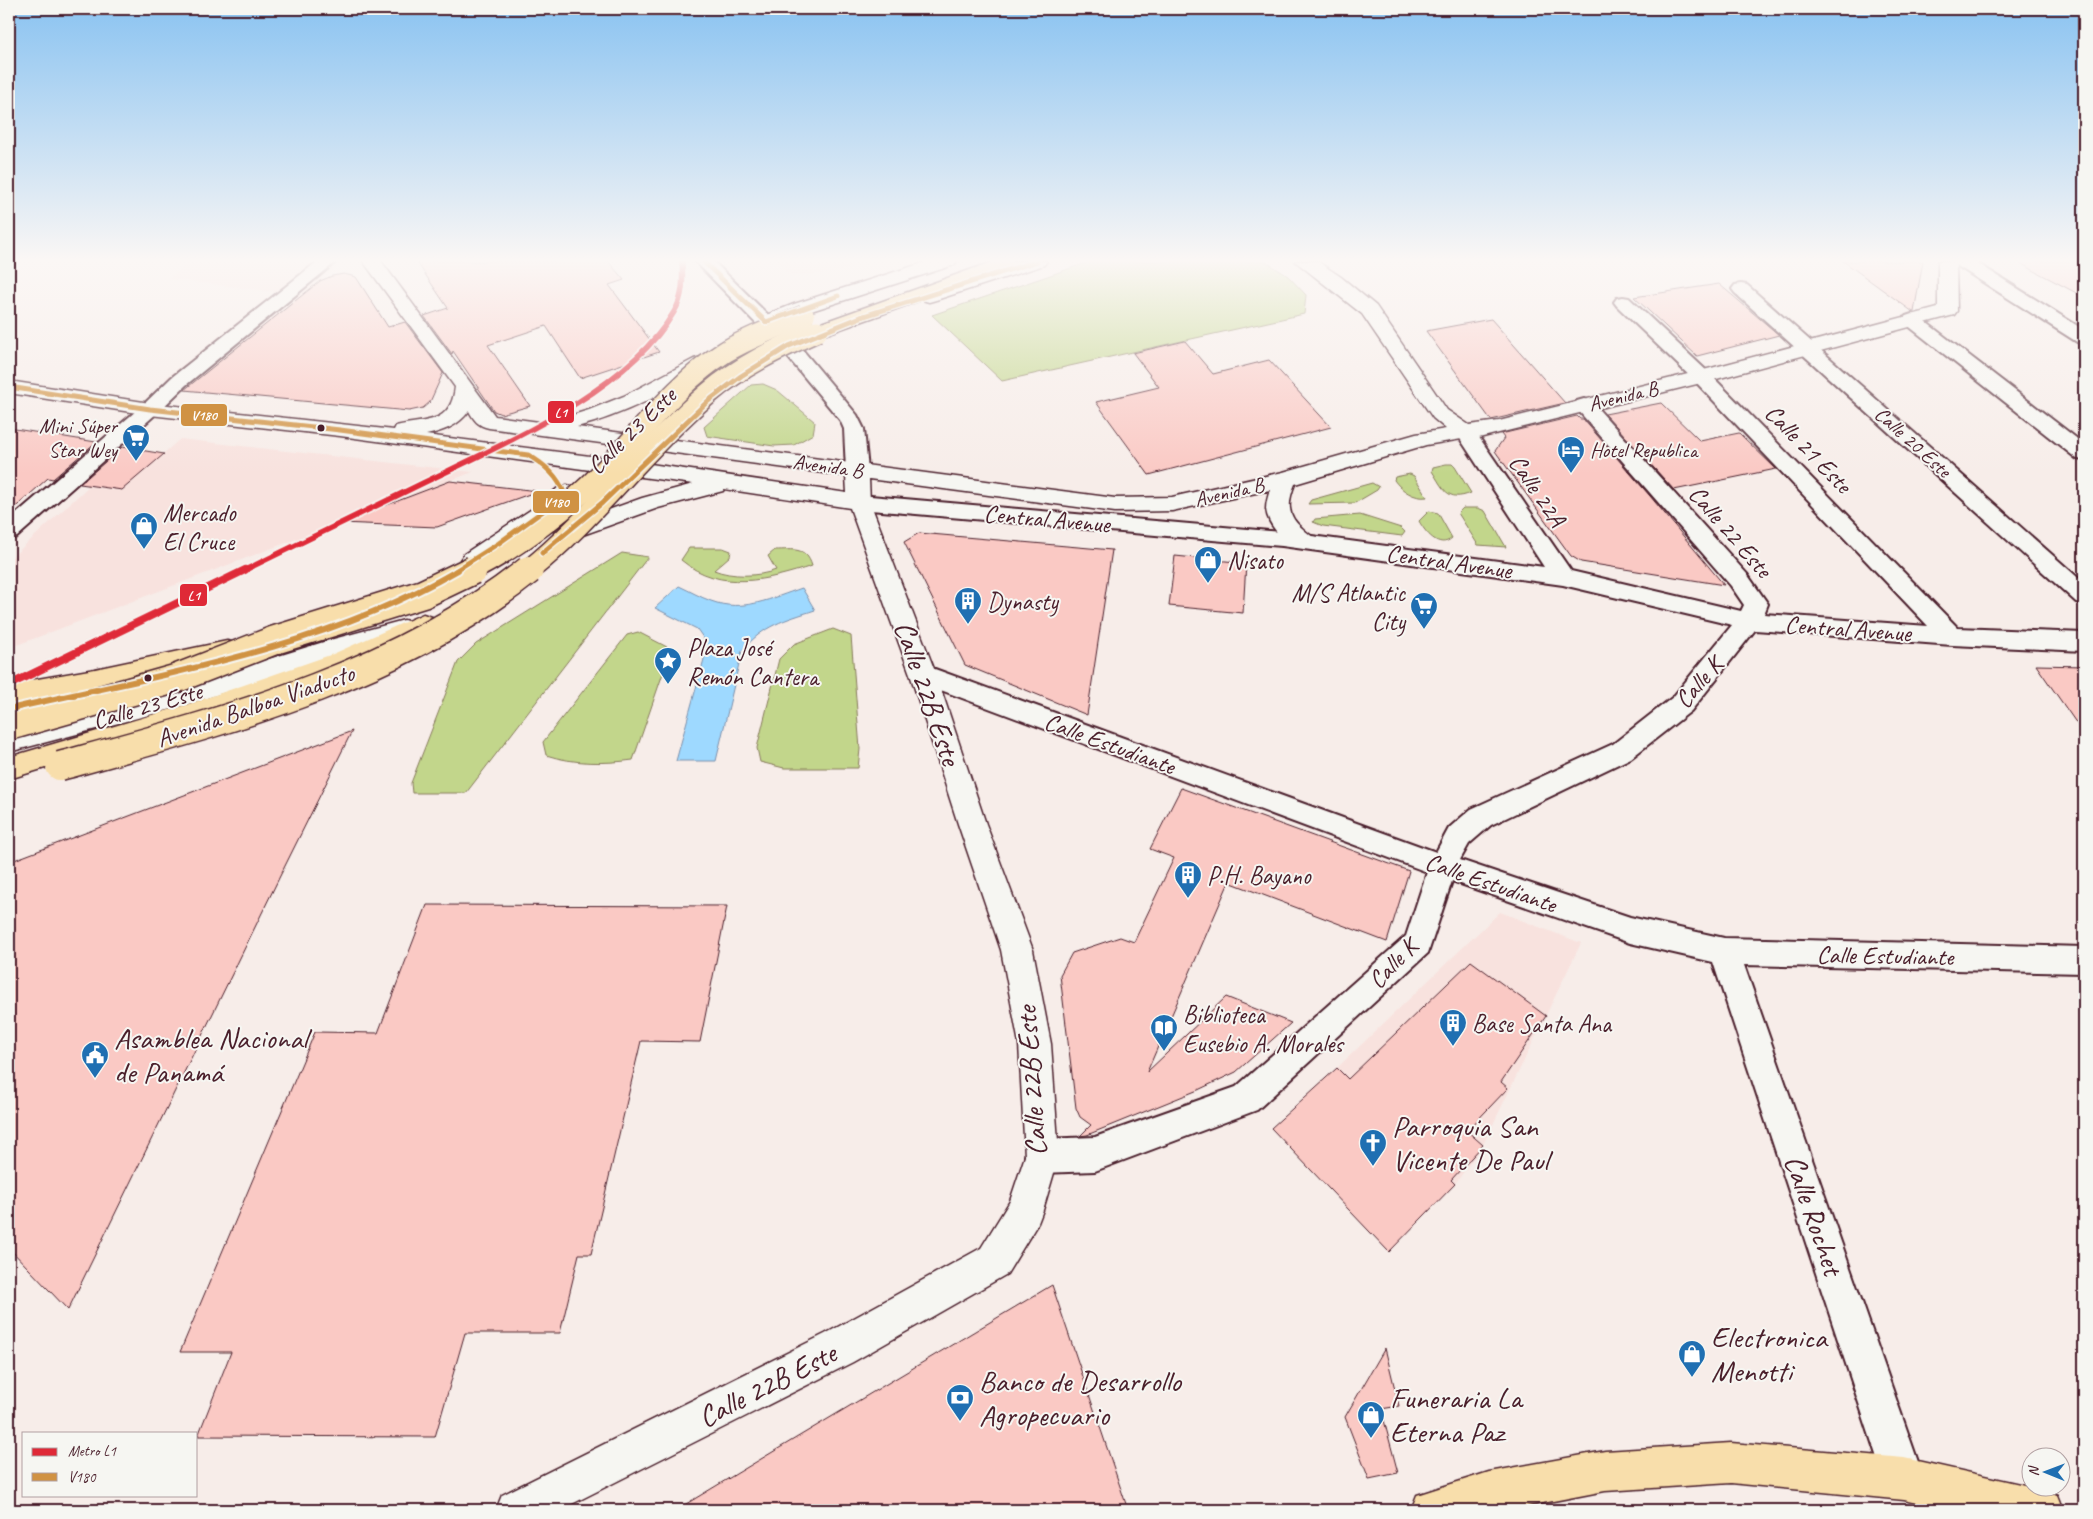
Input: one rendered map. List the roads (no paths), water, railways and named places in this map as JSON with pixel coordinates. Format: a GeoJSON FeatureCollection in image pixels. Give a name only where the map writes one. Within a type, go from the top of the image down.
{"type":"FeatureCollection","features":[{"type":"Feature","properties":{"kind":"highway"},"geometry":{"type":"LineString","coordinates":[[9,726],[175,679],[275,640],[423,594],[496,558],[567,505],[600,475],[671,397],[725,352],[766,332]]}},
{"type":"Feature","properties":{"kind":"highway","name":"Avenida Balboa Viaducto"},"geometry":{"type":"LineString","coordinates":[[60,766],[275,703],[356,672],[418,642],[479,606],[538,563],[582,523],[675,424],[710,392],[742,369],[775,350],[816,332]]}},
{"type":"Feature","properties":{"kind":"highway"},"geometry":{"type":"LineString","coordinates":[[9,768],[191,714],[342,661],[423,623]]}},
{"type":"Feature","properties":{"kind":"highway"},"geometry":{"type":"LineString","coordinates":[[9,694],[95,679],[275,640]]}},
{"type":"Feature","properties":{"kind":"highway"},"geometry":{"type":"LineString","coordinates":[[9,779],[60,766]]}},
{"type":"Feature","properties":{"kind":"highway"},"geometry":{"type":"LineString","coordinates":[[9,785],[60,766]]}},
{"type":"Feature","properties":{"kind":"highway"},"geometry":{"type":"LineString","coordinates":[[1432,1510],[1489,1493],[1605,1471],[1731,1463],[1904,1479],[2042,1510]]}},
{"type":"Feature","properties":{"kind":"main road","name":"Avenida B"},"geometry":{"type":"LineString","coordinates":[[424,332],[489,422],[538,430],[662,444],[858,486],[1115,504],[1172,504],[1286,479],[1424,440],[1467,434],[1702,377],[1868,332]]}},
{"type":"Feature","properties":{"kind":"main road","name":"Calle 23 Este"},"geometry":{"type":"LineString","coordinates":[[9,709],[190,666],[299,637],[411,595],[461,568],[565,495],[701,363],[748,332]]}},
{"type":"Feature","properties":{"kind":"main road","name":"Calle 23 Este"},"geometry":{"type":"LineString","coordinates":[[9,742],[179,697],[330,648],[423,623],[470,602],[520,571],[566,533],[638,470],[662,444],[708,402],[741,376],[789,346],[824,332]]}},
{"type":"Feature","properties":{"kind":"main road"},"geometry":{"type":"LineString","coordinates":[[1384,332],[1440,414],[1467,434]]}},
{"type":"Feature","properties":{"kind":"main road"},"geometry":{"type":"LineString","coordinates":[[538,430],[594,416],[633,402],[701,363]]}},
{"type":"Feature","properties":{"kind":"main road","name":"Central Avenue"},"geometry":{"type":"LineString","coordinates":[[9,387],[150,409],[340,430],[728,483],[858,486]]}},
{"type":"Feature","properties":{"kind":"main road"},"geometry":{"type":"LineString","coordinates":[[340,430],[405,431],[436,425],[447,421],[461,410],[465,400],[465,387]]}},
{"type":"Feature","properties":{"kind":"main road"},"geometry":{"type":"LineString","coordinates":[[528,455],[554,472],[562,483],[565,495]]}},
{"type":"Feature","properties":{"kind":"main road"},"geometry":{"type":"LineString","coordinates":[[1286,479],[1277,503],[1280,517],[1292,534],[1305,542]]}},
{"type":"Feature","properties":{"kind":"main road"},"geometry":{"type":"LineString","coordinates":[[566,533],[650,503],[728,483]]}},
{"type":"Feature","properties":{"kind":"main road","name":"Calle 22B Este"},"geometry":{"type":"LineString","coordinates":[[517,1510],[839,1348],[994,1261],[1025,1210],[1042,1156],[1035,1044],[1017,950],[972,824],[924,674],[858,486]]}},
{"type":"Feature","properties":{"kind":"street"},"geometry":{"type":"LineString","coordinates":[[9,532],[179,382],[242,332]]}},
{"type":"Feature","properties":{"kind":"street"},"geometry":{"type":"LineString","coordinates":[[775,332],[850,419],[854,429],[858,486]]}},
{"type":"Feature","properties":{"kind":"street","name":"Calle 21 Este"},"geometry":{"type":"LineString","coordinates":[[1654,332],[1702,377],[1952,636]]}},
{"type":"Feature","properties":{"kind":"street","name":"Calle 20 Este"},"geometry":{"type":"LineString","coordinates":[[1789,332],[2084,596]]}},
{"type":"Feature","properties":{"kind":"street"},"geometry":{"type":"LineString","coordinates":[[1927,332],[2084,454]]}},
{"type":"Feature","properties":{"kind":"street","name":"Calle 22 Este"},"geometry":{"type":"LineString","coordinates":[[1584,405],[1739,580],[1753,612]]}},
{"type":"Feature","properties":{"kind":"street","name":"Calle 22A"},"geometry":{"type":"LineString","coordinates":[[1467,434],[1563,577]]}},
{"type":"Feature","properties":{"kind":"street","name":"Central Avenue"},"geometry":{"type":"LineString","coordinates":[[858,486],[1305,542],[1563,577],[1753,612],[1952,636],[2084,642]]}},
{"type":"Feature","properties":{"kind":"street","name":"Calle K"},"geometry":{"type":"LineString","coordinates":[[1042,1156],[1095,1154],[1246,1100],[1418,944],[1443,866],[1459,836],[1481,817],[1622,751],[1682,704],[1753,612]]}},
{"type":"Feature","properties":{"kind":"street","name":"Calle Estudiante"},"geometry":{"type":"LineString","coordinates":[[924,674],[1443,866],[1630,930],[1724,951],[2084,960]]}},
{"type":"Feature","properties":{"kind":"street","name":"Calle Rochet"},"geometry":{"type":"LineString","coordinates":[[1724,951],[1904,1479]]}},
{"type":"Feature","properties":{"kind":"water"},"geometry":{"type":"Polygon","coordinates":[[[679,586],[711,601],[734,605],[757,603],[802,588],[815,610],[766,629],[742,651],[716,761],[676,761],[706,652],[704,639],[697,629],[655,608],[679,586]]]}},
{"type":"Feature","properties":{"kind":"metro line","name":"L1"},"geometry":{"type":"LineString","coordinates":[[9,685],[526,433],[570,407],[619,372],[661,332]]}},
{"type":"Feature","properties":{"kind":"place","name":"Mini Súper Star Wey"},"geometry":{"type":"Point","coordinates":[136,462]}},
{"type":"Feature","properties":{"kind":"place","name":"Hotel Republica"},"geometry":{"type":"Point","coordinates":[1571,474]}},
{"type":"Feature","properties":{"kind":"place","name":"Mercado El Cruce"},"geometry":{"type":"Point","coordinates":[144,550]}},
{"type":"Feature","properties":{"kind":"place","name":"Nisato"},"geometry":{"type":"Point","coordinates":[1208,584]}},
{"type":"Feature","properties":{"kind":"place","name":"Dynasty"},"geometry":{"type":"Point","coordinates":[968,625]}},
{"type":"Feature","properties":{"kind":"place","name":"M/S Atlantic City"},"geometry":{"type":"Point","coordinates":[1424,630]}},
{"type":"Feature","properties":{"kind":"place","name":"Plaza José Remón Cantera"},"geometry":{"type":"Point","coordinates":[668,685]}},
{"type":"Feature","properties":{"kind":"place","name":"P.H. Bayano"},"geometry":{"type":"Point","coordinates":[1188,899]}},
{"type":"Feature","properties":{"kind":"place","name":"Base Santa Ana"},"geometry":{"type":"Point","coordinates":[1453,1047]}},
{"type":"Feature","properties":{"kind":"place","name":"Biblioteca Eusebio A. Morales"},"geometry":{"type":"Point","coordinates":[1164,1052]}},
{"type":"Feature","properties":{"kind":"place","name":"Asamblea Nacional de Panamá"},"geometry":{"type":"Point","coordinates":[95,1079]}},
{"type":"Feature","properties":{"kind":"place","name":"Parroquia San Vicente De Paul"},"geometry":{"type":"Point","coordinates":[1373,1167]}},
{"type":"Feature","properties":{"kind":"place","name":"Electronica Menotti"},"geometry":{"type":"Point","coordinates":[1692,1378]}},
{"type":"Feature","properties":{"kind":"place","name":"Banco de Desarrollo Agropecuario"},"geometry":{"type":"Point","coordinates":[960,1422]}},
{"type":"Feature","properties":{"kind":"place","name":"Funeraria La Eterna Paz"},"geometry":{"type":"Point","coordinates":[1371,1439]}}]}
